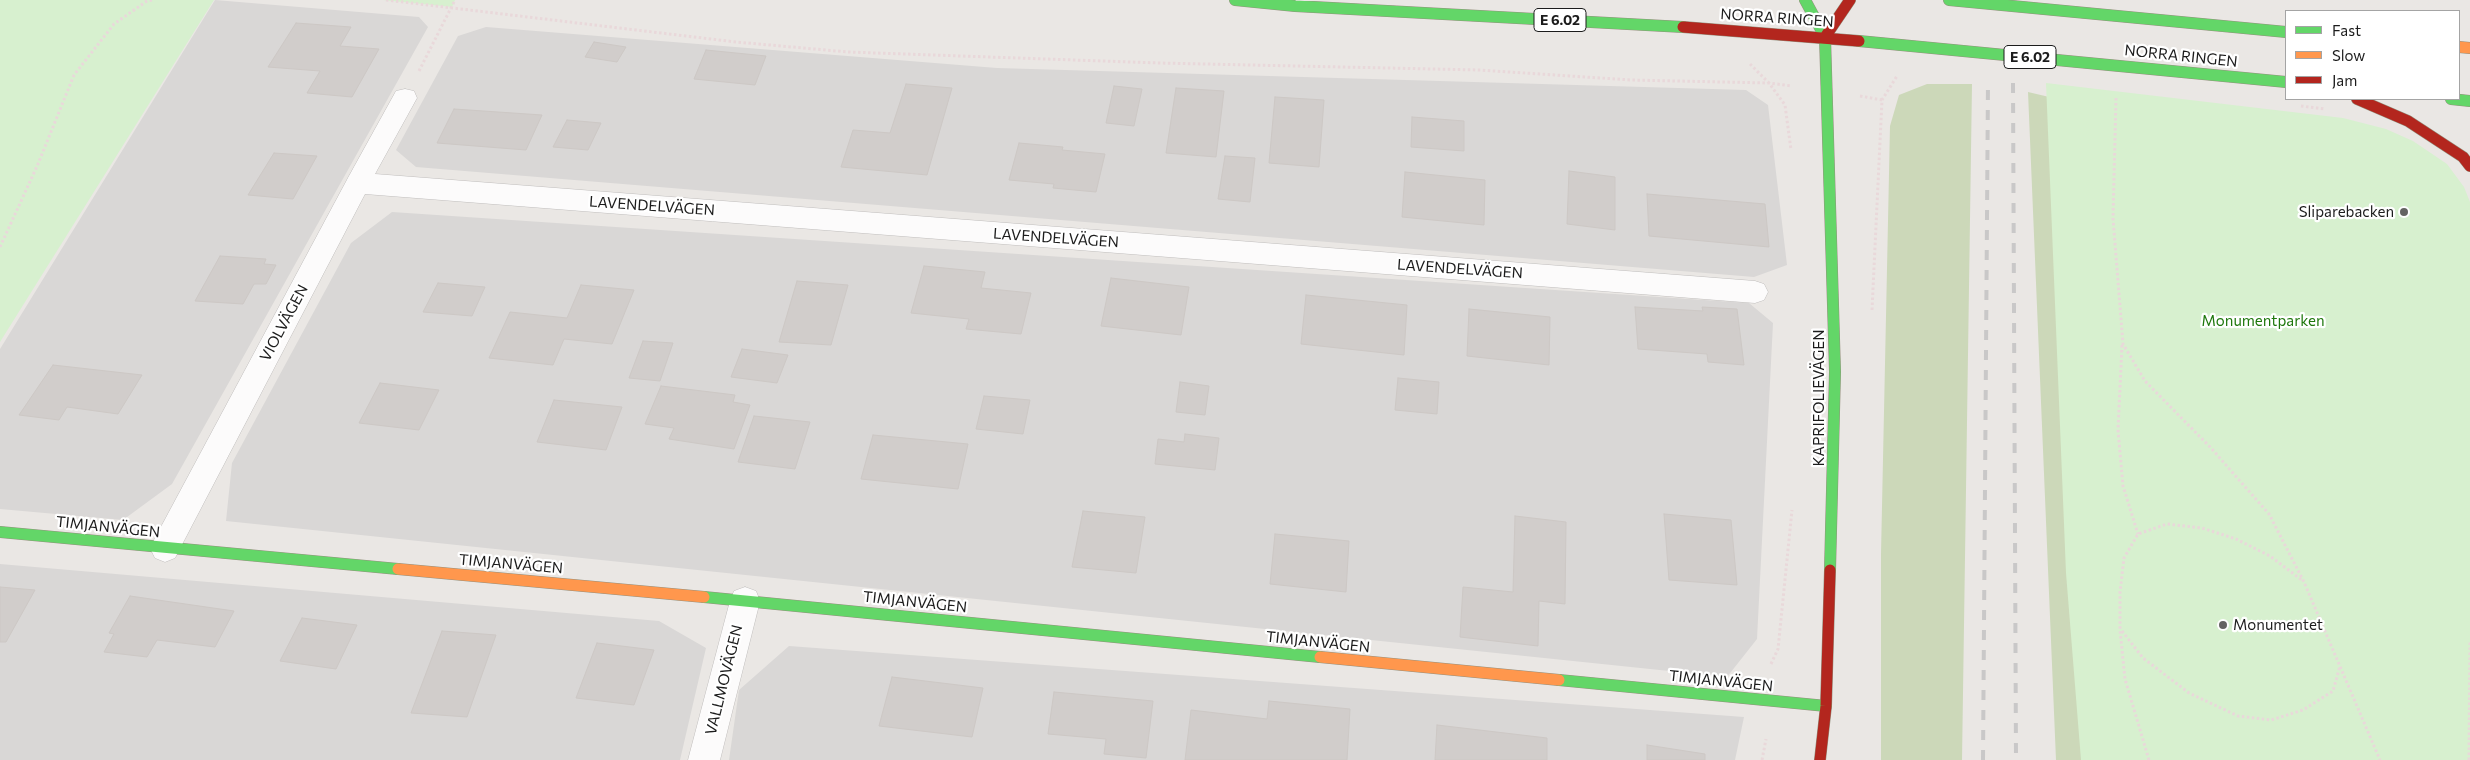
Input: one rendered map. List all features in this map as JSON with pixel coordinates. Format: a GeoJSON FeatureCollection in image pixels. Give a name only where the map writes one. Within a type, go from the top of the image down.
{"type":"FeatureCollection","features":[{"type":"Feature","properties":{"kind":"main road","name":"NORRA RINGEN"},"geometry":{"type":"LineString","coordinates":[[1235,0],[1295,6],[1738,30],[2285,82]]}},
{"type":"Feature","properties":{"kind":"main road"},"geometry":{"type":"LineString","coordinates":[[1805,0],[1825,37],[1850,0]]}},
{"type":"Feature","properties":{"kind":"main road"},"geometry":{"type":"LineString","coordinates":[[1950,0],[2163,22],[2285,32]]}},
{"type":"Feature","properties":{"kind":"main road"},"geometry":{"type":"LineString","coordinates":[[2061,0],[2163,22]]}},
{"type":"Feature","properties":{"kind":"main road","name":"KAPRIFOLIEVÄGEN"},"geometry":{"type":"LineString","coordinates":[[1820,760],[1826,706],[1835,372],[1825,37]]}},
{"type":"Feature","properties":{"kind":"main road"},"geometry":{"type":"LineString","coordinates":[[2359,100],[2408,121],[2463,157],[2470,166]]}},
{"type":"Feature","properties":{"kind":"main road","name":"TIMJANVÄGEN"},"geometry":{"type":"LineString","coordinates":[[0,532],[744,601],[1826,706]]}},
{"type":"Feature","properties":{"kind":"street","name":"VIOLVÄGEN"},"geometry":{"type":"LineString","coordinates":[[164,548],[405,98]]}},
{"type":"Feature","properties":{"kind":"street","name":"LAVENDELVÄGEN"},"geometry":{"type":"LineString","coordinates":[[358,183],[1755,292]]}},
{"type":"Feature","properties":{"kind":"street","name":"VALLMOVÄGEN"},"geometry":{"type":"LineString","coordinates":[[704,760],[744,601]]}},
{"type":"Feature","properties":{"kind":"path"},"geometry":{"type":"LineString","coordinates":[[0,246],[38,164],[74,75],[114,24],[147,1],[152,0]]}},
{"type":"Feature","properties":{"kind":"path"},"geometry":{"type":"LineString","coordinates":[[386,0],[736,42],[848,52],[1159,63],[1478,70],[1631,80],[1769,83]]}},
{"type":"Feature","properties":{"kind":"path"},"geometry":{"type":"LineString","coordinates":[[405,98],[455,0]]}},
{"type":"Feature","properties":{"kind":"path"},"geometry":{"type":"LineString","coordinates":[[1738,30],[1743,56],[1769,83],[1785,106],[1791,152]]}},
{"type":"Feature","properties":{"kind":"path"},"geometry":{"type":"LineString","coordinates":[[2116,94],[2113,218],[2121,297],[2122,344],[2118,430],[2123,486],[2138,534]]}},
{"type":"Feature","properties":{"kind":"path"},"geometry":{"type":"LineString","coordinates":[[2298,106],[2327,109]]}},
{"type":"Feature","properties":{"kind":"path"},"geometry":{"type":"LineString","coordinates":[[2122,344],[2145,381],[2211,448],[2269,514],[2304,582],[2380,760]]}},
{"type":"Feature","properties":{"kind":"path"},"geometry":{"type":"LineString","coordinates":[[1762,760],[1772,701],[1769,667],[1778,649],[1792,506]]}},
{"type":"Feature","properties":{"kind":"path"},"geometry":{"type":"LineString","coordinates":[[2149,760],[2125,679],[2120,630],[2120,592],[2124,558],[2138,534],[2167,524],[2202,528],[2236,539],[2270,556],[2304,582]]}},
{"type":"Feature","properties":{"kind":"path"},"geometry":{"type":"LineString","coordinates":[[2120,630],[2143,658],[2189,693],[2238,716],[2271,720],[2303,710],[2333,691],[2340,666]]}},
{"type":"Feature","properties":{"kind":"path"},"geometry":{"type":"LineString","coordinates":[[2469,760],[2470,642]]}},
{"type":"Feature","properties":{"kind":"shaded area"},"geometry":{"type":"Polygon","coordinates":[[[215,0],[419,17],[428,27],[172,484],[123,520],[0,509],[0,349],[215,0]]]}},
{"type":"Feature","properties":{"kind":"shaded area"},"geometry":{"type":"Polygon","coordinates":[[[486,27],[997,68],[1746,90],[1768,105],[1787,265],[1754,277],[416,167],[396,150],[458,36],[486,27]]]}},
{"type":"Feature","properties":{"kind":"shaded area"},"geometry":{"type":"Polygon","coordinates":[[[392,212],[1749,303],[1773,323],[1757,639],[1727,677],[226,521],[232,463],[351,243],[392,212]]]}},
{"type":"Feature","properties":{"kind":"shaded area"},"geometry":{"type":"Polygon","coordinates":[[[0,564],[659,621],[706,648],[680,760],[0,760],[0,564]]]}},
{"type":"Feature","properties":{"kind":"shaded area"},"geometry":{"type":"Polygon","coordinates":[[[789,646],[1744,717],[1735,760],[729,760],[739,690],[789,646]]]}},
{"type":"Feature","properties":{"kind":"green space"},"geometry":{"type":"Polygon","coordinates":[[[0,0],[214,0],[0,342],[0,0]]]}},
{"type":"Feature","properties":{"kind":"green space"},"geometry":{"type":"Polygon","coordinates":[[[383,0],[455,0],[452,7],[383,0]]]}},
{"type":"Feature","properties":{"kind":"green space","name":"Monumentparken"},"geometry":{"type":"Polygon","coordinates":[[[2046,83],[2343,118],[2386,129],[2413,141],[2447,164],[2464,187],[2470,202],[2470,760],[2081,760],[2066,573],[2046,83]]]}},
{"type":"Feature","properties":{"kind":"green space"},"geometry":{"type":"Polygon","coordinates":[[[1927,84],[1972,84],[1962,760],[1881,760],[1881,554],[1890,126],[1899,95],[1927,84]]]}},
{"type":"Feature","properties":{"kind":"green space"},"geometry":{"type":"Polygon","coordinates":[[[2028,92],[2062,100],[2142,760],[2056,760],[2028,92]]]}},
{"type":"Feature","properties":{"kind":"building"},"geometry":{"type":"Polygon","coordinates":[[[296,23],[351,27],[340,46],[379,49],[352,97],[307,93],[320,71],[268,67],[296,23]]]}},
{"type":"Feature","properties":{"kind":"building"},"geometry":{"type":"Polygon","coordinates":[[[594,42],[626,47],[617,62],[585,57],[594,42]]]}},
{"type":"Feature","properties":{"kind":"building"},"geometry":{"type":"Polygon","coordinates":[[[706,50],[766,56],[755,85],[694,79],[706,50]]]}},
{"type":"Feature","properties":{"kind":"building"},"geometry":{"type":"Polygon","coordinates":[[[906,84],[952,88],[927,175],[841,167],[853,130],[890,133],[906,84]]]}},
{"type":"Feature","properties":{"kind":"building"},"geometry":{"type":"Polygon","coordinates":[[[1114,86],[1142,89],[1134,126],[1106,123],[1114,86]]]}},
{"type":"Feature","properties":{"kind":"building"},"geometry":{"type":"Polygon","coordinates":[[[1176,88],[1224,91],[1216,157],[1166,153],[1176,88]]]}},
{"type":"Feature","properties":{"kind":"building"},"geometry":{"type":"Polygon","coordinates":[[[1275,97],[1324,100],[1319,167],[1269,163],[1275,97]]]}},
{"type":"Feature","properties":{"kind":"building"},"geometry":{"type":"Polygon","coordinates":[[[454,109],[542,115],[526,150],[437,143],[454,109]]]}},
{"type":"Feature","properties":{"kind":"building"},"geometry":{"type":"Polygon","coordinates":[[[1412,117],[1464,121],[1464,151],[1411,147],[1412,117]]]}},
{"type":"Feature","properties":{"kind":"building"},"geometry":{"type":"Polygon","coordinates":[[[567,120],[601,123],[588,150],[553,147],[567,120]]]}},
{"type":"Feature","properties":{"kind":"building"},"geometry":{"type":"Polygon","coordinates":[[[1019,143],[1063,147],[1062,150],[1105,154],[1096,192],[1053,188],[1054,184],[1009,180],[1019,143]]]}},
{"type":"Feature","properties":{"kind":"building"},"geometry":{"type":"Polygon","coordinates":[[[274,153],[317,156],[293,199],[248,195],[274,153]]]}},
{"type":"Feature","properties":{"kind":"building"},"geometry":{"type":"Polygon","coordinates":[[[1225,156],[1255,158],[1250,202],[1218,199],[1225,156]]]}},
{"type":"Feature","properties":{"kind":"building"},"geometry":{"type":"Polygon","coordinates":[[[1569,171],[1615,177],[1615,230],[1567,224],[1569,171]]]}},
{"type":"Feature","properties":{"kind":"building"},"geometry":{"type":"Polygon","coordinates":[[[1405,172],[1485,180],[1484,225],[1402,217],[1405,172]]]}},
{"type":"Feature","properties":{"kind":"building"},"geometry":{"type":"Polygon","coordinates":[[[1647,194],[1765,204],[1769,247],[1649,236],[1647,194]]]}},
{"type":"Feature","properties":{"kind":"building"},"geometry":{"type":"Polygon","coordinates":[[[220,256],[266,259],[264,264],[276,265],[266,284],[254,284],[243,304],[195,301],[220,256]]]}},
{"type":"Feature","properties":{"kind":"building"},"geometry":{"type":"Polygon","coordinates":[[[924,266],[985,272],[981,288],[1031,293],[1021,334],[966,329],[969,319],[911,313],[924,266]]]}},
{"type":"Feature","properties":{"kind":"building"},"geometry":{"type":"Polygon","coordinates":[[[1111,278],[1189,287],[1181,335],[1101,326],[1111,278]]]}},
{"type":"Feature","properties":{"kind":"building"},"geometry":{"type":"Polygon","coordinates":[[[797,281],[848,285],[831,345],[779,342],[797,281]]]}},
{"type":"Feature","properties":{"kind":"building"},"geometry":{"type":"Polygon","coordinates":[[[438,283],[485,287],[472,316],[423,312],[438,283]]]}},
{"type":"Feature","properties":{"kind":"building"},"geometry":{"type":"Polygon","coordinates":[[[581,285],[634,290],[612,344],[564,339],[553,365],[489,358],[510,312],[567,318],[581,285]]]}},
{"type":"Feature","properties":{"kind":"building"},"geometry":{"type":"Polygon","coordinates":[[[1306,295],[1407,305],[1404,355],[1301,344],[1306,295]]]}},
{"type":"Feature","properties":{"kind":"building"},"geometry":{"type":"Polygon","coordinates":[[[1635,307],[1703,311],[1702,307],[1737,309],[1744,365],[1708,362],[1707,354],[1638,349],[1635,307]]]}},
{"type":"Feature","properties":{"kind":"building"},"geometry":{"type":"Polygon","coordinates":[[[1469,309],[1550,317],[1549,365],[1467,356],[1469,309]]]}},
{"type":"Feature","properties":{"kind":"building"},"geometry":{"type":"Polygon","coordinates":[[[643,341],[673,343],[660,381],[629,378],[643,341]]]}},
{"type":"Feature","properties":{"kind":"building"},"geometry":{"type":"Polygon","coordinates":[[[742,349],[788,355],[777,383],[731,377],[742,349]]]}},
{"type":"Feature","properties":{"kind":"building"},"geometry":{"type":"Polygon","coordinates":[[[53,365],[142,375],[118,414],[67,407],[59,420],[19,415],[53,365]]]}},
{"type":"Feature","properties":{"kind":"building"},"geometry":{"type":"Polygon","coordinates":[[[1398,378],[1439,382],[1437,414],[1395,410],[1398,378]]]}},
{"type":"Feature","properties":{"kind":"building"},"geometry":{"type":"Polygon","coordinates":[[[1180,382],[1209,386],[1205,415],[1176,412],[1180,382]]]}},
{"type":"Feature","properties":{"kind":"building"},"geometry":{"type":"Polygon","coordinates":[[[380,383],[439,390],[419,430],[359,423],[380,383]]]}},
{"type":"Feature","properties":{"kind":"building"},"geometry":{"type":"Polygon","coordinates":[[[661,386],[735,395],[733,402],[750,405],[734,449],[669,439],[674,428],[645,424],[661,386]]]}},
{"type":"Feature","properties":{"kind":"building"},"geometry":{"type":"Polygon","coordinates":[[[984,396],[1030,400],[1023,434],[976,429],[984,396]]]}},
{"type":"Feature","properties":{"kind":"building"},"geometry":{"type":"Polygon","coordinates":[[[554,400],[622,407],[606,450],[537,442],[554,400]]]}},
{"type":"Feature","properties":{"kind":"building"},"geometry":{"type":"Polygon","coordinates":[[[754,416],[810,422],[795,469],[738,462],[754,416]]]}},
{"type":"Feature","properties":{"kind":"building"},"geometry":{"type":"Polygon","coordinates":[[[1185,434],[1219,438],[1215,470],[1155,464],[1158,439],[1184,442],[1185,434]]]}},
{"type":"Feature","properties":{"kind":"building"},"geometry":{"type":"Polygon","coordinates":[[[873,435],[968,444],[958,489],[861,479],[873,435]]]}},
{"type":"Feature","properties":{"kind":"building"},"geometry":{"type":"Polygon","coordinates":[[[1083,511],[1145,517],[1136,573],[1072,567],[1083,511]]]}},
{"type":"Feature","properties":{"kind":"building"},"geometry":{"type":"Polygon","coordinates":[[[1664,514],[1731,520],[1737,585],[1669,580],[1664,514]]]}},
{"type":"Feature","properties":{"kind":"building"},"geometry":{"type":"Polygon","coordinates":[[[1515,516],[1566,522],[1565,604],[1539,601],[1538,646],[1460,637],[1463,587],[1513,592],[1515,516]]]}},
{"type":"Feature","properties":{"kind":"building"},"geometry":{"type":"Polygon","coordinates":[[[1275,534],[1349,541],[1346,592],[1270,584],[1275,534]]]}},
{"type":"Feature","properties":{"kind":"building"},"geometry":{"type":"Polygon","coordinates":[[[0,587],[35,590],[6,642],[0,642],[0,587]]]}},
{"type":"Feature","properties":{"kind":"building"},"geometry":{"type":"Polygon","coordinates":[[[130,596],[234,611],[215,647],[157,640],[147,657],[104,652],[114,634],[109,633],[130,596]]]}},
{"type":"Feature","properties":{"kind":"building"},"geometry":{"type":"Polygon","coordinates":[[[302,618],[357,625],[336,669],[280,661],[302,618]]]}},
{"type":"Feature","properties":{"kind":"building"},"geometry":{"type":"Polygon","coordinates":[[[442,631],[496,635],[467,717],[411,713],[442,631]]]}},
{"type":"Feature","properties":{"kind":"building"},"geometry":{"type":"Polygon","coordinates":[[[597,643],[654,650],[634,705],[576,698],[597,643]]]}},
{"type":"Feature","properties":{"kind":"building"},"geometry":{"type":"Polygon","coordinates":[[[892,677],[983,688],[972,737],[879,726],[892,677]]]}},
{"type":"Feature","properties":{"kind":"building"},"geometry":{"type":"Polygon","coordinates":[[[1054,692],[1153,701],[1146,758],[1104,754],[1106,739],[1048,734],[1054,692]]]}},
{"type":"Feature","properties":{"kind":"building"},"geometry":{"type":"Polygon","coordinates":[[[1269,701],[1350,709],[1347,760],[1185,760],[1191,710],[1267,719],[1269,701]]]}},
{"type":"Feature","properties":{"kind":"building"},"geometry":{"type":"Polygon","coordinates":[[[1437,725],[1547,738],[1547,760],[1435,760],[1437,725]]]}},
{"type":"Feature","properties":{"kind":"building"},"geometry":{"type":"Polygon","coordinates":[[[1647,745],[1705,754],[1705,760],[1647,760],[1647,745]]]}},
{"type":"Feature","properties":{"kind":"railway"},"geometry":{"type":"LineString","coordinates":[[1983,760],[1988,81]]}},
{"type":"Feature","properties":{"kind":"railway"},"geometry":{"type":"LineString","coordinates":[[2013,83],[2016,760]]}},
{"type":"Feature","properties":{"kind":"traffic: fast"},"geometry":{"type":"LineString","coordinates":[[1235,0],[1295,6],[1683,27]]}},
{"type":"Feature","properties":{"kind":"traffic: fast"},"geometry":{"type":"LineString","coordinates":[[1805,0],[1825,37],[1835,372],[1830,570]]}},
{"type":"Feature","properties":{"kind":"traffic: fast"},"geometry":{"type":"LineString","coordinates":[[1949,0],[2285,32]]}},
{"type":"Feature","properties":{"kind":"traffic: fast"},"geometry":{"type":"LineString","coordinates":[[1859,41],[2285,82]]}},
{"type":"Feature","properties":{"kind":"traffic: fast"},"geometry":{"type":"LineString","coordinates":[[2460,100],[2470,101]]}},
{"type":"Feature","properties":{"kind":"traffic: fast"},"geometry":{"type":"LineString","coordinates":[[0,532],[398,569]]}},
{"type":"Feature","properties":{"kind":"traffic: fast"},"geometry":{"type":"LineString","coordinates":[[704,597],[1320,657]]}},
{"type":"Feature","properties":{"kind":"traffic: fast"},"geometry":{"type":"LineString","coordinates":[[1559,680],[1826,706]]}},
{"type":"Feature","properties":{"kind":"traffic: slow"},"geometry":{"type":"LineString","coordinates":[[2460,47],[2470,48]]}},
{"type":"Feature","properties":{"kind":"traffic: slow"},"geometry":{"type":"LineString","coordinates":[[398,569],[704,597]]}},
{"type":"Feature","properties":{"kind":"traffic: slow"},"geometry":{"type":"LineString","coordinates":[[1320,657],[1559,680]]}},
{"type":"Feature","properties":{"kind":"traffic: jam"},"geometry":{"type":"LineString","coordinates":[[1825,37],[1850,0]]}},
{"type":"Feature","properties":{"kind":"traffic: jam"},"geometry":{"type":"LineString","coordinates":[[1683,27],[1859,41]]}},
{"type":"Feature","properties":{"kind":"traffic: jam"},"geometry":{"type":"LineString","coordinates":[[2359,100],[2408,121],[2463,157],[2470,166]]}},
{"type":"Feature","properties":{"kind":"traffic: jam"},"geometry":{"type":"LineString","coordinates":[[1820,760],[1826,706],[1830,570]]}},
{"type":"Feature","properties":{"kind":"place","name":"Sliparebacken"},"geometry":{"type":"Point","coordinates":[2404,212]}},
{"type":"Feature","properties":{"kind":"place","name":"Monumentet"},"geometry":{"type":"Point","coordinates":[2223,625]}}]}
